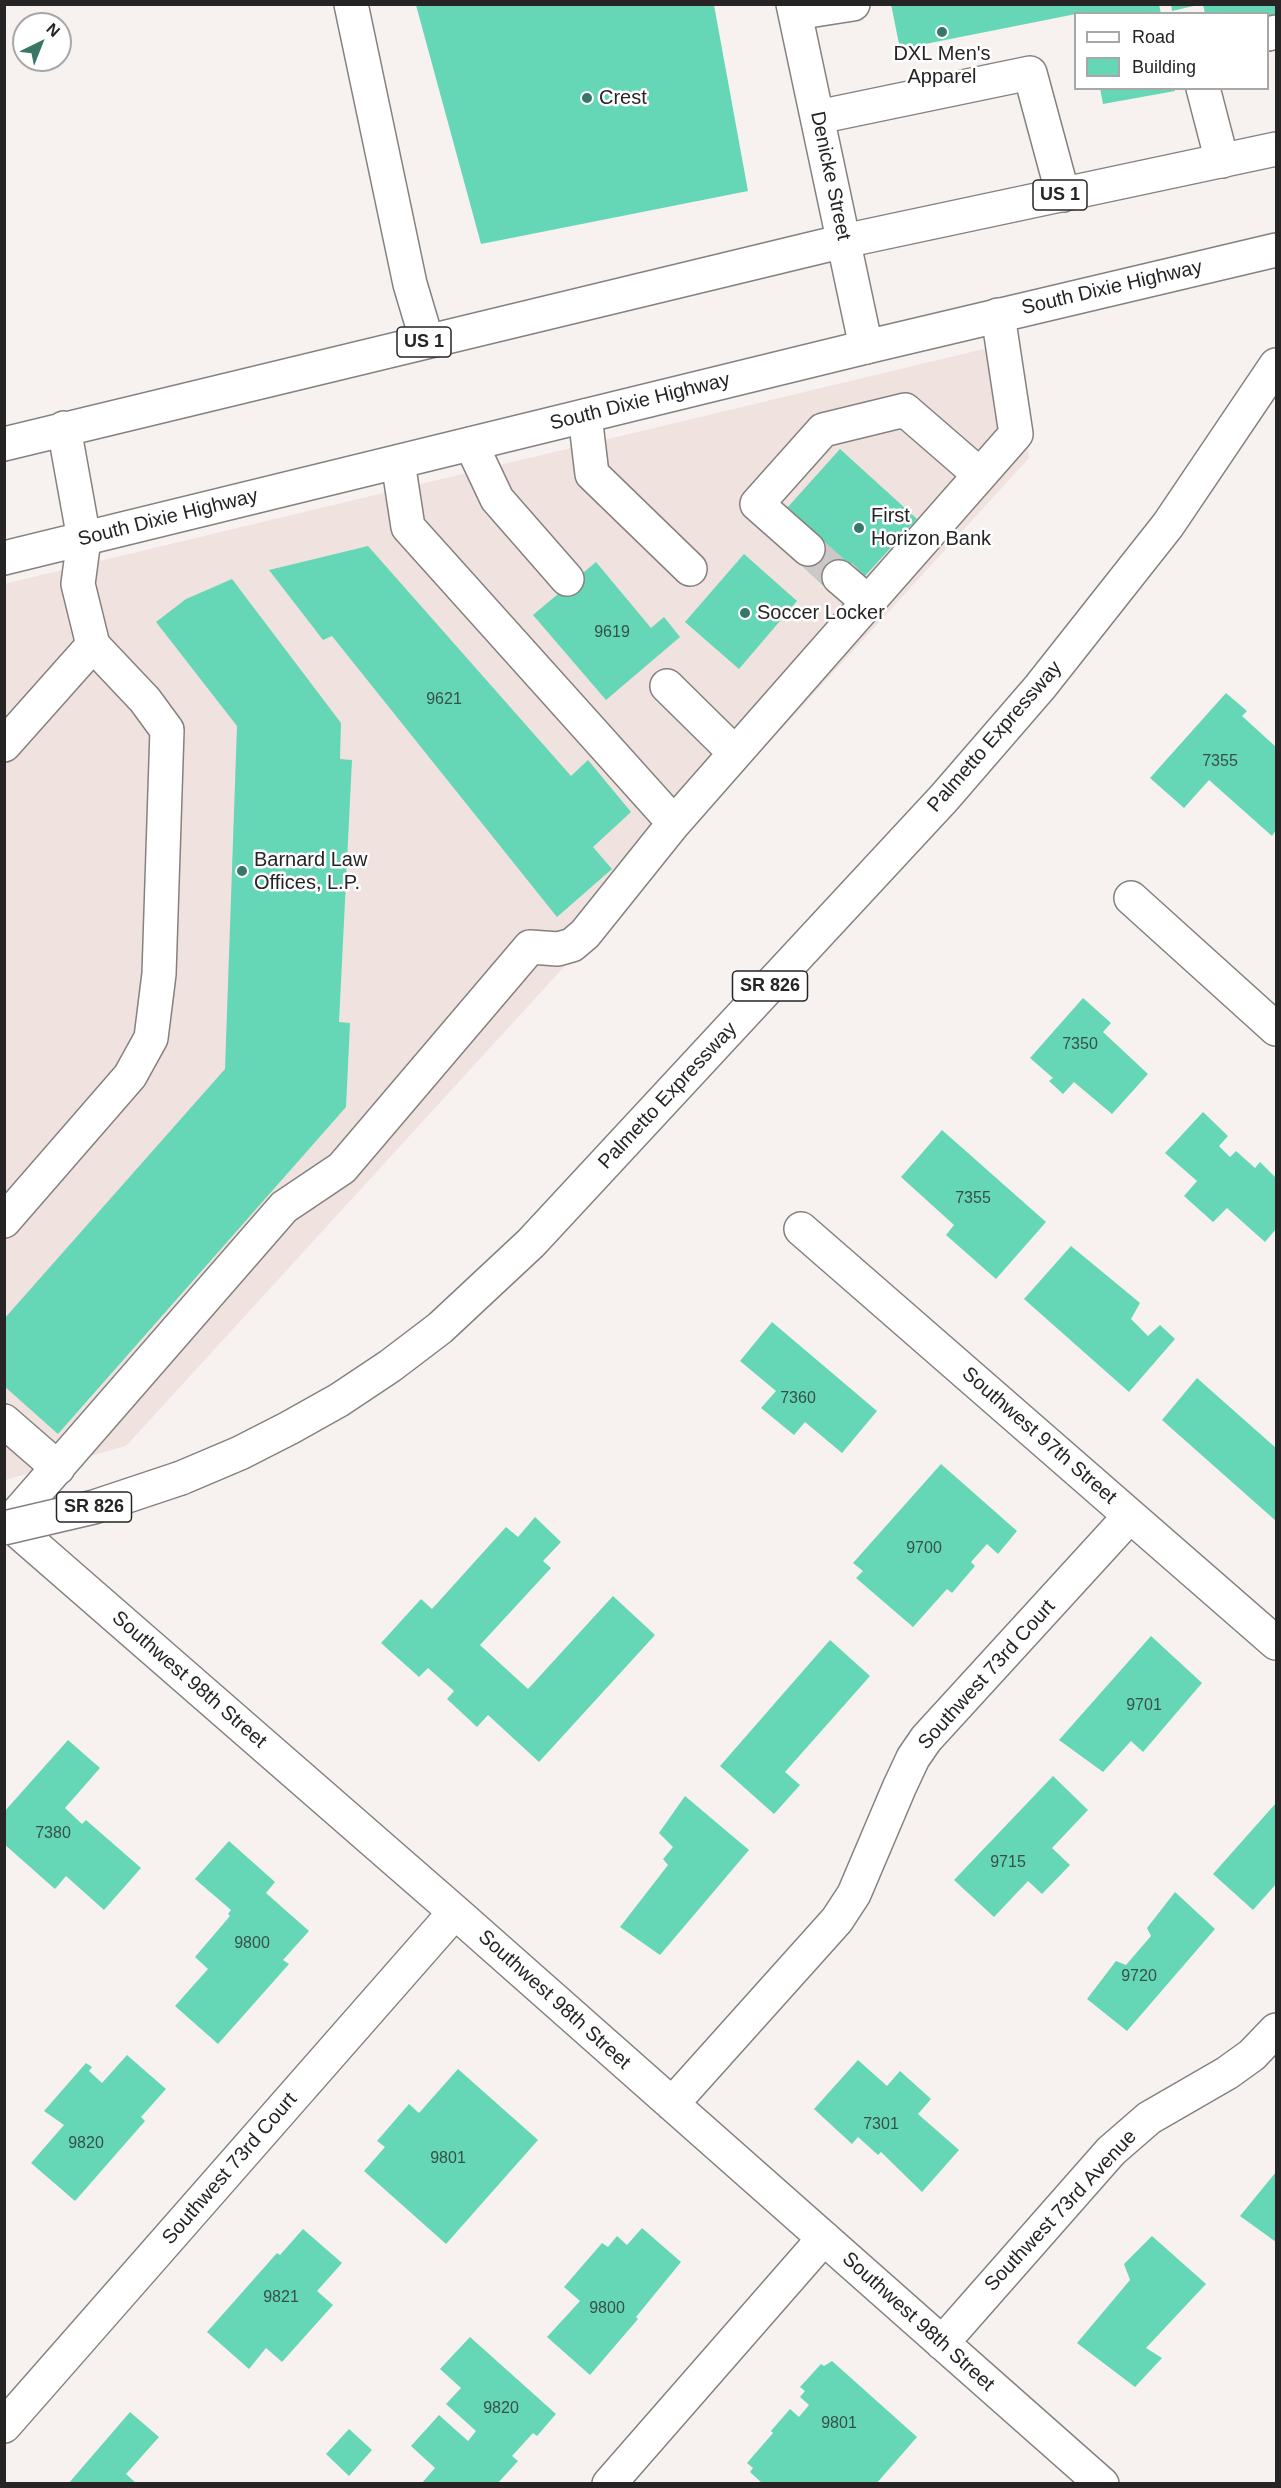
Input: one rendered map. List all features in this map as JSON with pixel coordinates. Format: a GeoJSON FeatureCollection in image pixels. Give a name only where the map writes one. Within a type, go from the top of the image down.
{"type":"FeatureCollection","features":[{"type":"Feature","properties":{"kind":"main road"},"geometry":{"type":"LineString","coordinates":[[351,4],[410,284],[427,341]]}},
{"type":"Feature","properties":{"kind":"main road"},"geometry":{"type":"LineString","coordinates":[[794,9],[853,4]]}},
{"type":"Feature","properties":{"kind":"main road","name":"Denicke Street"},"geometry":{"type":"LineString","coordinates":[[794,9],[866,347]]}},
{"type":"Feature","properties":{"kind":"main road"},"geometry":{"type":"LineString","coordinates":[[818,117],[1030,73],[1063,195]]}},
{"type":"Feature","properties":{"kind":"main road"},"geometry":{"type":"LineString","coordinates":[[1204,90],[1222,161]]}},
{"type":"Feature","properties":{"kind":"main road","name":"US 1"},"geometry":{"type":"LineString","coordinates":[[4,444],[844,242],[1276,149]]}},
{"type":"Feature","properties":{"kind":"main road","name":"South Dixie Highway"},"geometry":{"type":"LineString","coordinates":[[4,558],[998,315],[1276,250]]}},
{"type":"Feature","properties":{"kind":"main road"},"geometry":{"type":"LineString","coordinates":[[6,1523],[58,1468],[284,1207],[342,1168],[530,947],[558,949],[572,945],[579,939],[674,823],[1016,434],[998,315]]}},
{"type":"Feature","properties":{"kind":"main road","name":"Palmetto Expressway"},"geometry":{"type":"LineString","coordinates":[[6,1523],[94,1507],[181,1478],[240,1453],[339,1400],[390,1366],[440,1328],[531,1243],[936,806],[1040,687],[1168,525],[1270,376]]}},
{"type":"Feature","properties":{"kind":"main road"},"geometry":{"type":"LineString","coordinates":[[808,549],[757,504],[823,430],[905,410],[980,475]]}},
{"type":"Feature","properties":{"kind":"main road"},"geometry":{"type":"LineString","coordinates":[[585,416],[592,474],[690,568]]}},
{"type":"Feature","properties":{"kind":"main road"},"geometry":{"type":"LineString","coordinates":[[4,1221],[130,1076],[151,1038],[159,974],[167,730],[145,699],[93,645],[78,584],[84,539],[64,428]]}},
{"type":"Feature","properties":{"kind":"main road"},"geometry":{"type":"LineString","coordinates":[[471,444],[497,498],[567,579]]}},
{"type":"Feature","properties":{"kind":"main road"},"geometry":{"type":"LineString","coordinates":[[398,462],[408,527],[674,823]]}},
{"type":"Feature","properties":{"kind":"main road"},"geometry":{"type":"LineString","coordinates":[[840,577],[868,602]]}},
{"type":"Feature","properties":{"kind":"main road"},"geometry":{"type":"LineString","coordinates":[[4,745],[93,645]]}},
{"type":"Feature","properties":{"kind":"main road"},"geometry":{"type":"LineString","coordinates":[[667,686],[735,753]]}},
{"type":"Feature","properties":{"kind":"main road"},"geometry":{"type":"LineString","coordinates":[[1131,898],[1276,1029]]}},
{"type":"Feature","properties":{"kind":"main road","name":"Southwest 97th Street"},"geometry":{"type":"LineString","coordinates":[[801,1229],[1276,1643]]}},
{"type":"Feature","properties":{"kind":"main road"},"geometry":{"type":"LineString","coordinates":[[4,1421],[58,1468]]}},
{"type":"Feature","properties":{"kind":"main road","name":"Southwest 73rd Court"},"geometry":{"type":"LineString","coordinates":[[672,2104],[837,1920],[854,1894],[898,1788],[926,1739],[1130,1515]]}},
{"type":"Feature","properties":{"kind":"main road","name":"Southwest 98th Street"},"geometry":{"type":"LineString","coordinates":[[6,1523],[455,1912],[1102,2484]]}},
{"type":"Feature","properties":{"kind":"main road","name":"Southwest 73rd Court"},"geometry":{"type":"LineString","coordinates":[[4,2426],[455,1912]]}},
{"type":"Feature","properties":{"kind":"main road","name":"Southwest 73rd Avenue"},"geometry":{"type":"LineString","coordinates":[[942,2343],[1111,2151],[1149,2118],[1227,2073],[1252,2055],[1276,2030]]}},
{"type":"Feature","properties":{"kind":"main road"},"geometry":{"type":"LineString","coordinates":[[609,2484],[824,2238]]}},
{"type":"Feature","properties":{"kind":"shaded area"},"geometry":{"type":"Polygon","coordinates":[[[1017,341],[1029,458],[126,1446],[5,1480],[4,584],[1017,341]]]}},
{"type":"Feature","properties":{"kind":"building","name":"DXL Men's Apparel"},"geometry":{"type":"Polygon","coordinates":[[[891,4],[1159,4],[1161,12],[1074,12],[1074,14],[900,49],[891,4]]]}},
{"type":"Feature","properties":{"kind":"building"},"geometry":{"type":"Polygon","coordinates":[[[1171,4],[1198,4],[1198,5],[1172,11],[1171,4]]]}},
{"type":"Feature","properties":{"kind":"building"},"geometry":{"type":"Polygon","coordinates":[[[1203,4],[1276,4],[1276,18],[1269,20],[1269,12],[1205,12],[1203,4]]]}},
{"type":"Feature","properties":{"kind":"building","name":"Crest"},"geometry":{"type":"Polygon","coordinates":[[[416,5],[714,5],[748,191],[481,244],[416,5]]]}},
{"type":"Feature","properties":{"kind":"building"},"geometry":{"type":"Polygon","coordinates":[[[1100,90],[1175,90],[1175,91],[1103,104],[1100,90]]]}},
{"type":"Feature","properties":{"kind":"building","name":"First Horizon Bank"},"geometry":{"type":"Polygon","coordinates":[[[840,449],[917,519],[865,576],[852,563],[828,590],[798,562],[820,537],[787,508],[840,449]]]}},
{"type":"Feature","properties":{"kind":"building"},"geometry":{"type":"Polygon","coordinates":[[[368,546],[571,776],[588,760],[631,812],[593,847],[612,869],[557,917],[332,636],[323,640],[269,570],[368,546]]]}},
{"type":"Feature","properties":{"kind":"building"},"geometry":{"type":"Polygon","coordinates":[[[744,554],[797,601],[739,669],[685,622],[744,554]]]}},
{"type":"Feature","properties":{"kind":"building"},"geometry":{"type":"Polygon","coordinates":[[[596,562],[651,628],[664,617],[680,637],[606,700],[533,615],[596,562]]]}},
{"type":"Feature","properties":{"kind":"building"},"geometry":{"type":"Polygon","coordinates":[[[232,579],[341,723],[340,759],[352,760],[339,1022],[350,1023],[346,1107],[58,1434],[4,1386],[4,1319],[225,1069],[237,726],[156,622],[186,599],[232,579]]]}},
{"type":"Feature","properties":{"kind":"building"},"geometry":{"type":"Polygon","coordinates":[[[1226,693],[1247,711],[1242,716],[1276,747],[1276,830],[1272,836],[1209,780],[1184,808],[1150,778],[1226,693]]]}},
{"type":"Feature","properties":{"kind":"building"},"geometry":{"type":"Polygon","coordinates":[[[1083,998],[1111,1023],[1103,1032],[1148,1074],[1112,1114],[1074,1082],[1063,1094],[1049,1081],[1053,1078],[1030,1058],[1083,998]]]}},
{"type":"Feature","properties":{"kind":"building"},"geometry":{"type":"Polygon","coordinates":[[[1203,1112],[1228,1136],[1219,1146],[1230,1157],[1236,1151],[1255,1168],[1260,1162],[1276,1178],[1276,1229],[1265,1242],[1227,1208],[1213,1222],[1184,1196],[1197,1181],[1165,1153],[1203,1112]]]}},
{"type":"Feature","properties":{"kind":"building"},"geometry":{"type":"Polygon","coordinates":[[[942,1130],[1046,1222],[996,1279],[946,1235],[954,1225],[901,1177],[942,1130]]]}},
{"type":"Feature","properties":{"kind":"building"},"geometry":{"type":"Polygon","coordinates":[[[1071,1246],[1140,1303],[1131,1319],[1148,1336],[1160,1325],[1175,1339],[1129,1392],[1024,1299],[1071,1246]]]}},
{"type":"Feature","properties":{"kind":"building"},"geometry":{"type":"Polygon","coordinates":[[[772,1322],[877,1411],[842,1453],[805,1422],[794,1435],[761,1408],[776,1391],[740,1361],[772,1322]]]}},
{"type":"Feature","properties":{"kind":"building"},"geometry":{"type":"Polygon","coordinates":[[[1197,1378],[1276,1448],[1276,1521],[1162,1420],[1197,1378]]]}},
{"type":"Feature","properties":{"kind":"building"},"geometry":{"type":"Polygon","coordinates":[[[941,1464],[1017,1531],[998,1554],[987,1544],[971,1562],[975,1566],[952,1593],[947,1589],[913,1627],[856,1578],[863,1571],[853,1563],[941,1464]]]}},
{"type":"Feature","properties":{"kind":"building"},"geometry":{"type":"Polygon","coordinates":[[[535,1517],[561,1542],[543,1561],[551,1568],[480,1645],[528,1689],[613,1596],[655,1635],[539,1762],[488,1715],[477,1727],[447,1699],[454,1691],[428,1668],[419,1677],[381,1643],[421,1599],[432,1609],[506,1527],[518,1537],[535,1517]]]}},
{"type":"Feature","properties":{"kind":"building"},"geometry":{"type":"Polygon","coordinates":[[[1151,1636],[1202,1683],[1143,1752],[1131,1741],[1103,1772],[1059,1740],[1151,1636]]]}},
{"type":"Feature","properties":{"kind":"building"},"geometry":{"type":"Polygon","coordinates":[[[830,1640],[870,1676],[785,1772],[800,1785],[774,1814],[720,1766],[830,1640]]]}},
{"type":"Feature","properties":{"kind":"building"},"geometry":{"type":"Polygon","coordinates":[[[68,1740],[100,1768],[65,1808],[82,1824],[86,1820],[141,1868],[104,1910],[66,1876],[55,1889],[4,1844],[4,1812],[68,1740]]]}},
{"type":"Feature","properties":{"kind":"building"},"geometry":{"type":"Polygon","coordinates":[[[1053,1776],[1088,1810],[1052,1848],[1070,1865],[1042,1894],[1028,1881],[994,1917],[954,1880],[1053,1776]]]}},
{"type":"Feature","properties":{"kind":"building"},"geometry":{"type":"Polygon","coordinates":[[[685,1796],[749,1850],[660,1955],[620,1927],[668,1865],[663,1859],[673,1847],[659,1833],[685,1796]]]}},
{"type":"Feature","properties":{"kind":"building"},"geometry":{"type":"Polygon","coordinates":[[[1276,1803],[1276,1884],[1253,1910],[1213,1874],[1276,1803]]]}},
{"type":"Feature","properties":{"kind":"building"},"geometry":{"type":"Polygon","coordinates":[[[229,1841],[275,1882],[266,1893],[309,1931],[283,1960],[289,1964],[218,2044],[175,2006],[208,1969],[195,1957],[230,1916],[228,1914],[231,1910],[195,1879],[229,1841]]]}},
{"type":"Feature","properties":{"kind":"building"},"geometry":{"type":"Polygon","coordinates":[[[1175,1892],[1215,1929],[1127,2031],[1087,1999],[1116,1961],[1126,1965],[1151,1936],[1147,1928],[1175,1892]]]}},
{"type":"Feature","properties":{"kind":"building"},"geometry":{"type":"Polygon","coordinates":[[[127,2055],[166,2089],[141,2117],[145,2121],[75,2201],[31,2163],[64,2125],[44,2111],[86,2063],[92,2067],[89,2071],[102,2083],[127,2055]]]}},
{"type":"Feature","properties":{"kind":"building"},"geometry":{"type":"Polygon","coordinates":[[[858,2060],[887,2086],[900,2071],[931,2099],[918,2114],[959,2150],[922,2192],[881,2152],[878,2155],[858,2137],[852,2144],[814,2109],[858,2060]]]}},
{"type":"Feature","properties":{"kind":"building"},"geometry":{"type":"Polygon","coordinates":[[[458,2069],[538,2140],[446,2244],[364,2171],[385,2147],[377,2141],[409,2104],[419,2113],[458,2069]]]}},
{"type":"Feature","properties":{"kind":"building"},"geometry":{"type":"Polygon","coordinates":[[[1276,2172],[1276,2242],[1240,2216],[1276,2172]]]}},
{"type":"Feature","properties":{"kind":"building"},"geometry":{"type":"Polygon","coordinates":[[[642,2228],[681,2262],[636,2317],[638,2319],[590,2375],[547,2337],[580,2301],[564,2287],[602,2243],[608,2247],[617,2236],[627,2245],[642,2228]]]}},
{"type":"Feature","properties":{"kind":"building"},"geometry":{"type":"Polygon","coordinates":[[[303,2229],[342,2263],[317,2291],[333,2305],[282,2362],[266,2348],[249,2369],[207,2332],[277,2253],[280,2255],[303,2229]]]}},
{"type":"Feature","properties":{"kind":"building"},"geometry":{"type":"Polygon","coordinates":[[[1152,2236],[1206,2284],[1146,2348],[1162,2358],[1135,2387],[1077,2343],[1130,2280],[1124,2264],[1152,2236]]]}},
{"type":"Feature","properties":{"kind":"building"},"geometry":{"type":"Polygon","coordinates":[[[470,2337],[556,2414],[537,2436],[533,2433],[512,2456],[518,2461],[497,2484],[421,2484],[435,2468],[411,2446],[439,2415],[468,2441],[476,2431],[446,2404],[461,2388],[440,2369],[470,2337]]]}},
{"type":"Feature","properties":{"kind":"building"},"geometry":{"type":"Polygon","coordinates":[[[832,2361],[917,2437],[876,2484],[763,2484],[750,2472],[753,2468],[747,2463],[790,2409],[799,2417],[809,2405],[800,2397],[805,2391],[800,2387],[821,2364],[824,2366],[832,2361]]]}},
{"type":"Feature","properties":{"kind":"building"},"geometry":{"type":"Polygon","coordinates":[[[130,2412],[159,2437],[126,2474],[137,2484],[68,2484],[130,2412]]]}},
{"type":"Feature","properties":{"kind":"building"},"geometry":{"type":"Polygon","coordinates":[[[349,2429],[372,2450],[349,2476],[326,2454],[349,2429]]]}},
{"type":"Feature","properties":{"kind":"tunnel"},"geometry":{"type":"LineString","coordinates":[[808,549],[839,577]]}},
{"type":"Feature","properties":{"kind":"place","name":"DXL Men's Apparel"},"geometry":{"type":"Point","coordinates":[942,32]}},
{"type":"Feature","properties":{"kind":"place","name":"Crest"},"geometry":{"type":"Point","coordinates":[587,98]}},
{"type":"Feature","properties":{"kind":"place","name":"First Horizon Bank"},"geometry":{"type":"Point","coordinates":[859,528]}},
{"type":"Feature","properties":{"kind":"place","name":"Soccer Locker"},"geometry":{"type":"Point","coordinates":[745,613]}},
{"type":"Feature","properties":{"kind":"place","name":"Barnard Law Offices, L.P."},"geometry":{"type":"Point","coordinates":[242,871]}}]}
